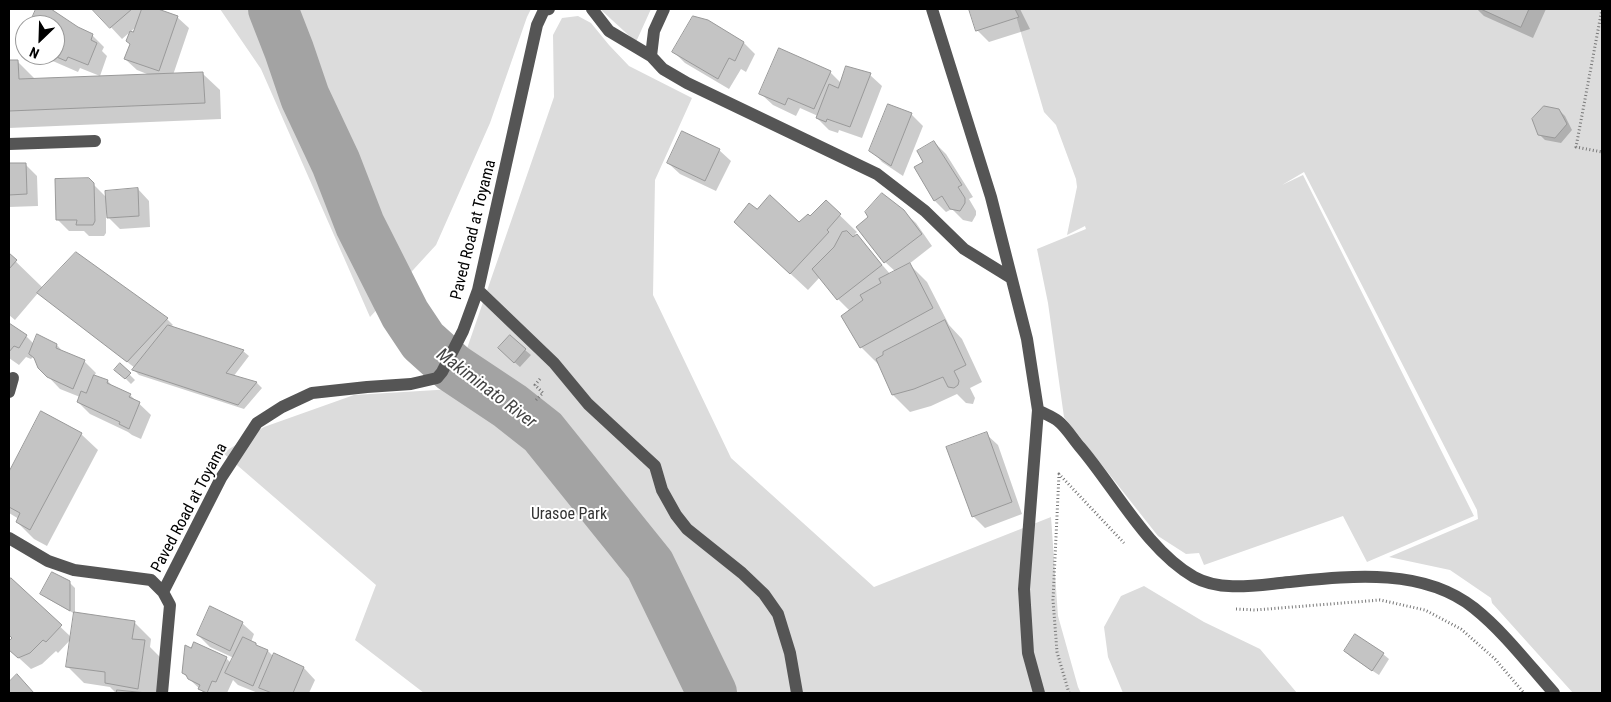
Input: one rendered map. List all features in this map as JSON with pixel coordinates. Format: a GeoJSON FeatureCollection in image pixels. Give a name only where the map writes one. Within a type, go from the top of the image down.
{"type":"FeatureCollection","features":[{"type":"Feature","properties":{"kind":"street","name":"Paved Road at Toyama"},"geometry":{"type":"LineString","coordinates":[[163,592],[221,478],[257,423],[282,407],[312,393],[410,384],[437,378],[442,372],[463,331],[478,290],[537,25],[544,10],[549,9]]}},
{"type":"Feature","properties":{"kind":"street"},"geometry":{"type":"LineString","coordinates":[[592,9],[609,31],[652,56],[663,69],[687,83],[877,174],[925,211],[964,249],[1011,278]]}},
{"type":"Feature","properties":{"kind":"street"},"geometry":{"type":"LineString","coordinates":[[652,56],[654,31],[664,9]]}},
{"type":"Feature","properties":{"kind":"street"},"geometry":{"type":"LineString","coordinates":[[932,9],[991,197],[1027,339],[1038,410],[1024,588],[1028,653],[1039,693]]}},
{"type":"Feature","properties":{"kind":"street"},"geometry":{"type":"LineString","coordinates":[[9,144],[95,141]]}},
{"type":"Feature","properties":{"kind":"street"},"geometry":{"type":"LineString","coordinates":[[478,290],[554,363],[588,404],[654,466],[662,490],[676,515],[687,529],[764,594],[778,614],[790,653],[797,693]]}},
{"type":"Feature","properties":{"kind":"street"},"geometry":{"type":"LineString","coordinates":[[9,392],[13,378]]}},
{"type":"Feature","properties":{"kind":"street"},"geometry":{"type":"LineString","coordinates":[[1038,410],[1059,421],[1092,461],[1147,536],[1178,566],[1195,577],[1220,585],[1236,586],[1366,577],[1393,578],[1435,587],[1472,606],[1488,620],[1554,693]]}},
{"type":"Feature","properties":{"kind":"street"},"geometry":{"type":"LineString","coordinates":[[9,538],[48,561],[74,570],[151,580],[163,592],[170,605],[162,693]]}},
{"type":"Feature","properties":{"kind":"path"},"geometry":{"type":"LineString","coordinates":[[1602,9],[1576,147],[1602,152]]}},
{"type":"Feature","properties":{"kind":"path"},"geometry":{"type":"LineString","coordinates":[[536,400],[543,393],[535,385],[540,379]]}},
{"type":"Feature","properties":{"kind":"green space"},"geometry":{"type":"Polygon","coordinates":[[[220,9],[531,9],[490,123],[436,245],[370,317],[261,69],[220,9]]]}},
{"type":"Feature","properties":{"kind":"green space"},"geometry":{"type":"Polygon","coordinates":[[[600,9],[651,9],[636,42],[600,9]]]}},
{"type":"Feature","properties":{"kind":"green space"},"geometry":{"type":"Polygon","coordinates":[[[1014,9],[1602,9],[1602,693],[1573,693],[1492,603],[1491,598],[1450,570],[1389,557],[1478,519],[1477,510],[1304,172],[1282,185],[1303,175],[1474,516],[1367,562],[1343,516],[1204,565],[1199,553],[1186,554],[1158,536],[1064,417],[1048,303],[1037,249],[1086,229],[1085,226],[1067,235],[1077,187],[1076,179],[1056,125],[1044,112],[1014,9]]]}},
{"type":"Feature","properties":{"kind":"green space","name":"Urasoe Park"},"geometry":{"type":"Polygon","coordinates":[[[578,16],[591,23],[629,66],[692,98],[655,180],[653,295],[731,458],[874,587],[1051,517],[1058,616],[1081,693],[424,693],[355,640],[376,585],[223,453],[264,427],[354,395],[453,389],[554,97],[553,35],[562,18],[578,16]]]}},
{"type":"Feature","properties":{"kind":"green space"},"geometry":{"type":"Polygon","coordinates":[[[1144,586],[1204,622],[1260,649],[1297,693],[1123,693],[1108,657],[1104,627],[1121,596],[1144,586]]]}},
{"type":"Feature","properties":{"kind":"building"},"geometry":{"type":"Polygon","coordinates":[[[36,9],[51,9],[60,15],[33,15],[36,9]]]}},
{"type":"Feature","properties":{"kind":"building"},"geometry":{"type":"Polygon","coordinates":[[[92,9],[132,9],[110,28],[92,9]]]}},
{"type":"Feature","properties":{"kind":"building"},"geometry":{"type":"Polygon","coordinates":[[[142,9],[158,9],[178,16],[159,71],[124,59],[130,44],[126,41],[130,31],[133,32],[142,9]]]}},
{"type":"Feature","properties":{"kind":"building"},"geometry":{"type":"Polygon","coordinates":[[[969,9],[1015,9],[1019,17],[976,31],[969,9]]]}},
{"type":"Feature","properties":{"kind":"building"},"geometry":{"type":"Polygon","coordinates":[[[1481,9],[1529,9],[1521,27],[1481,9]]]}},
{"type":"Feature","properties":{"kind":"building"},"geometry":{"type":"Polygon","coordinates":[[[693,16],[708,20],[744,42],[735,61],[729,58],[718,79],[672,52],[693,16]]]}},
{"type":"Feature","properties":{"kind":"building"},"geometry":{"type":"Polygon","coordinates":[[[65,18],[93,34],[91,40],[97,43],[88,65],[68,57],[66,61],[65,18]]]}},
{"type":"Feature","properties":{"kind":"building"},"geometry":{"type":"Polygon","coordinates":[[[779,48],[831,71],[814,109],[788,98],[785,105],[759,94],[779,48]]]}},
{"type":"Feature","properties":{"kind":"building"},"geometry":{"type":"Polygon","coordinates":[[[9,60],[15,60],[15,65],[18,65],[19,79],[203,72],[205,103],[9,111],[9,60]]]}},
{"type":"Feature","properties":{"kind":"building"},"geometry":{"type":"Polygon","coordinates":[[[846,66],[871,73],[850,127],[827,119],[826,122],[816,118],[829,84],[838,88],[846,66]]]}},
{"type":"Feature","properties":{"kind":"building"},"geometry":{"type":"Polygon","coordinates":[[[888,104],[912,113],[891,166],[869,151],[888,104]]]}},
{"type":"Feature","properties":{"kind":"building"},"geometry":{"type":"Polygon","coordinates":[[[1544,106],[1559,109],[1567,124],[1555,138],[1538,135],[1532,119],[1544,106]]]}},
{"type":"Feature","properties":{"kind":"building"},"geometry":{"type":"Polygon","coordinates":[[[682,131],[720,149],[705,181],[667,163],[682,131]]]}},
{"type":"Feature","properties":{"kind":"building"},"geometry":{"type":"Polygon","coordinates":[[[934,141],[962,185],[958,187],[965,198],[965,203],[960,211],[950,209],[942,196],[934,201],[914,167],[923,162],[917,151],[934,141]]]}},
{"type":"Feature","properties":{"kind":"building"},"geometry":{"type":"Polygon","coordinates":[[[9,163],[26,163],[27,194],[9,195],[9,163]]]}},
{"type":"Feature","properties":{"kind":"building"},"geometry":{"type":"Polygon","coordinates":[[[89,178],[94,183],[95,221],[93,225],[76,225],[77,220],[56,220],[55,179],[89,178]]]}},
{"type":"Feature","properties":{"kind":"building"},"geometry":{"type":"Polygon","coordinates":[[[138,188],[139,216],[107,218],[105,191],[138,188]]]}},
{"type":"Feature","properties":{"kind":"building"},"geometry":{"type":"Polygon","coordinates":[[[882,193],[904,210],[922,234],[884,263],[856,227],[868,217],[865,212],[882,193]]]}},
{"type":"Feature","properties":{"kind":"building"},"geometry":{"type":"Polygon","coordinates":[[[770,195],[799,222],[808,214],[810,216],[826,200],[841,214],[827,230],[829,232],[790,274],[734,222],[749,203],[757,209],[770,195]]]}},
{"type":"Feature","properties":{"kind":"building"},"geometry":{"type":"Polygon","coordinates":[[[847,231],[853,237],[857,234],[882,265],[837,300],[812,269],[834,247],[842,232],[847,231]]]}},
{"type":"Feature","properties":{"kind":"building"},"geometry":{"type":"Polygon","coordinates":[[[76,252],[168,318],[127,362],[37,293],[76,252]]]}},
{"type":"Feature","properties":{"kind":"building"},"geometry":{"type":"Polygon","coordinates":[[[9,253],[17,260],[9,269],[9,253]]]}},
{"type":"Feature","properties":{"kind":"building"},"geometry":{"type":"Polygon","coordinates":[[[910,263],[933,308],[860,348],[841,316],[863,300],[860,295],[881,283],[879,279],[910,263]]]}},
{"type":"Feature","properties":{"kind":"building"},"geometry":{"type":"Polygon","coordinates":[[[945,320],[966,365],[954,371],[959,381],[958,385],[954,388],[948,387],[943,377],[914,389],[892,395],[876,359],[883,355],[883,352],[945,320]]]}},
{"type":"Feature","properties":{"kind":"building"},"geometry":{"type":"Polygon","coordinates":[[[9,323],[27,335],[19,348],[14,346],[9,352],[9,323]]]}},
{"type":"Feature","properties":{"kind":"building"},"geometry":{"type":"Polygon","coordinates":[[[168,325],[244,350],[226,373],[257,382],[238,405],[132,370],[168,325]]]}},
{"type":"Feature","properties":{"kind":"building"},"geometry":{"type":"Polygon","coordinates":[[[37,334],[57,344],[56,348],[85,360],[73,389],[47,377],[38,368],[34,358],[29,354],[37,334]]]}},
{"type":"Feature","properties":{"kind":"building"},"geometry":{"type":"Polygon","coordinates":[[[510,335],[526,349],[514,363],[498,348],[510,335]]]}},
{"type":"Feature","properties":{"kind":"building"},"geometry":{"type":"Polygon","coordinates":[[[120,363],[131,373],[125,379],[114,370],[120,363]]]}},
{"type":"Feature","properties":{"kind":"building"},"geometry":{"type":"Polygon","coordinates":[[[94,375],[108,380],[107,383],[131,394],[129,397],[140,402],[129,429],[119,424],[120,422],[77,402],[81,391],[86,393],[94,375]]]}},
{"type":"Feature","properties":{"kind":"building"},"geometry":{"type":"Polygon","coordinates":[[[41,411],[82,433],[30,530],[16,522],[20,513],[9,507],[9,472],[41,411]]]}},
{"type":"Feature","properties":{"kind":"building"},"geometry":{"type":"Polygon","coordinates":[[[987,432],[1012,502],[972,517],[946,447],[987,432]]]}},
{"type":"Feature","properties":{"kind":"building"},"geometry":{"type":"Polygon","coordinates":[[[52,572],[70,581],[70,611],[40,594],[52,572]]]}},
{"type":"Feature","properties":{"kind":"building"},"geometry":{"type":"Polygon","coordinates":[[[11,578],[62,625],[46,642],[43,640],[30,653],[18,658],[9,650],[9,641],[12,638],[9,635],[9,581],[11,578]]]}},
{"type":"Feature","properties":{"kind":"building"},"geometry":{"type":"Polygon","coordinates":[[[210,606],[243,622],[230,651],[197,635],[210,606]]]}},
{"type":"Feature","properties":{"kind":"building"},"geometry":{"type":"Polygon","coordinates":[[[74,612],[135,621],[132,639],[145,640],[138,689],[105,683],[105,672],[66,667],[74,612]]]}},
{"type":"Feature","properties":{"kind":"building"},"geometry":{"type":"Polygon","coordinates":[[[1355,634],[1384,653],[1372,671],[1344,651],[1355,634]]]}},
{"type":"Feature","properties":{"kind":"building"},"geometry":{"type":"Polygon","coordinates":[[[243,637],[268,650],[253,686],[225,673],[243,637]]]}},
{"type":"Feature","properties":{"kind":"building"},"geometry":{"type":"Polygon","coordinates":[[[194,642],[227,657],[216,682],[212,681],[207,693],[198,689],[200,685],[188,679],[182,673],[185,645],[191,648],[194,642]]]}},
{"type":"Feature","properties":{"kind":"building"},"geometry":{"type":"Polygon","coordinates":[[[274,653],[304,667],[293,693],[272,693],[259,688],[274,653]]]}},
{"type":"Feature","properties":{"kind":"building"},"geometry":{"type":"Polygon","coordinates":[[[17,674],[34,693],[9,693],[9,682],[17,674]]]}},
{"type":"Feature","properties":{"kind":"building"},"geometry":{"type":"Polygon","coordinates":[[[117,690],[147,693],[117,693],[117,690]]]}},
{"type":"Feature","properties":{"kind":"waterway","name":"Makiminato River"},"geometry":{"type":"LineString","coordinates":[[273,9],[305,97],[336,163],[360,225],[405,314],[423,341],[453,368],[510,406],[543,432],[650,565],[712,693]]}}]}
